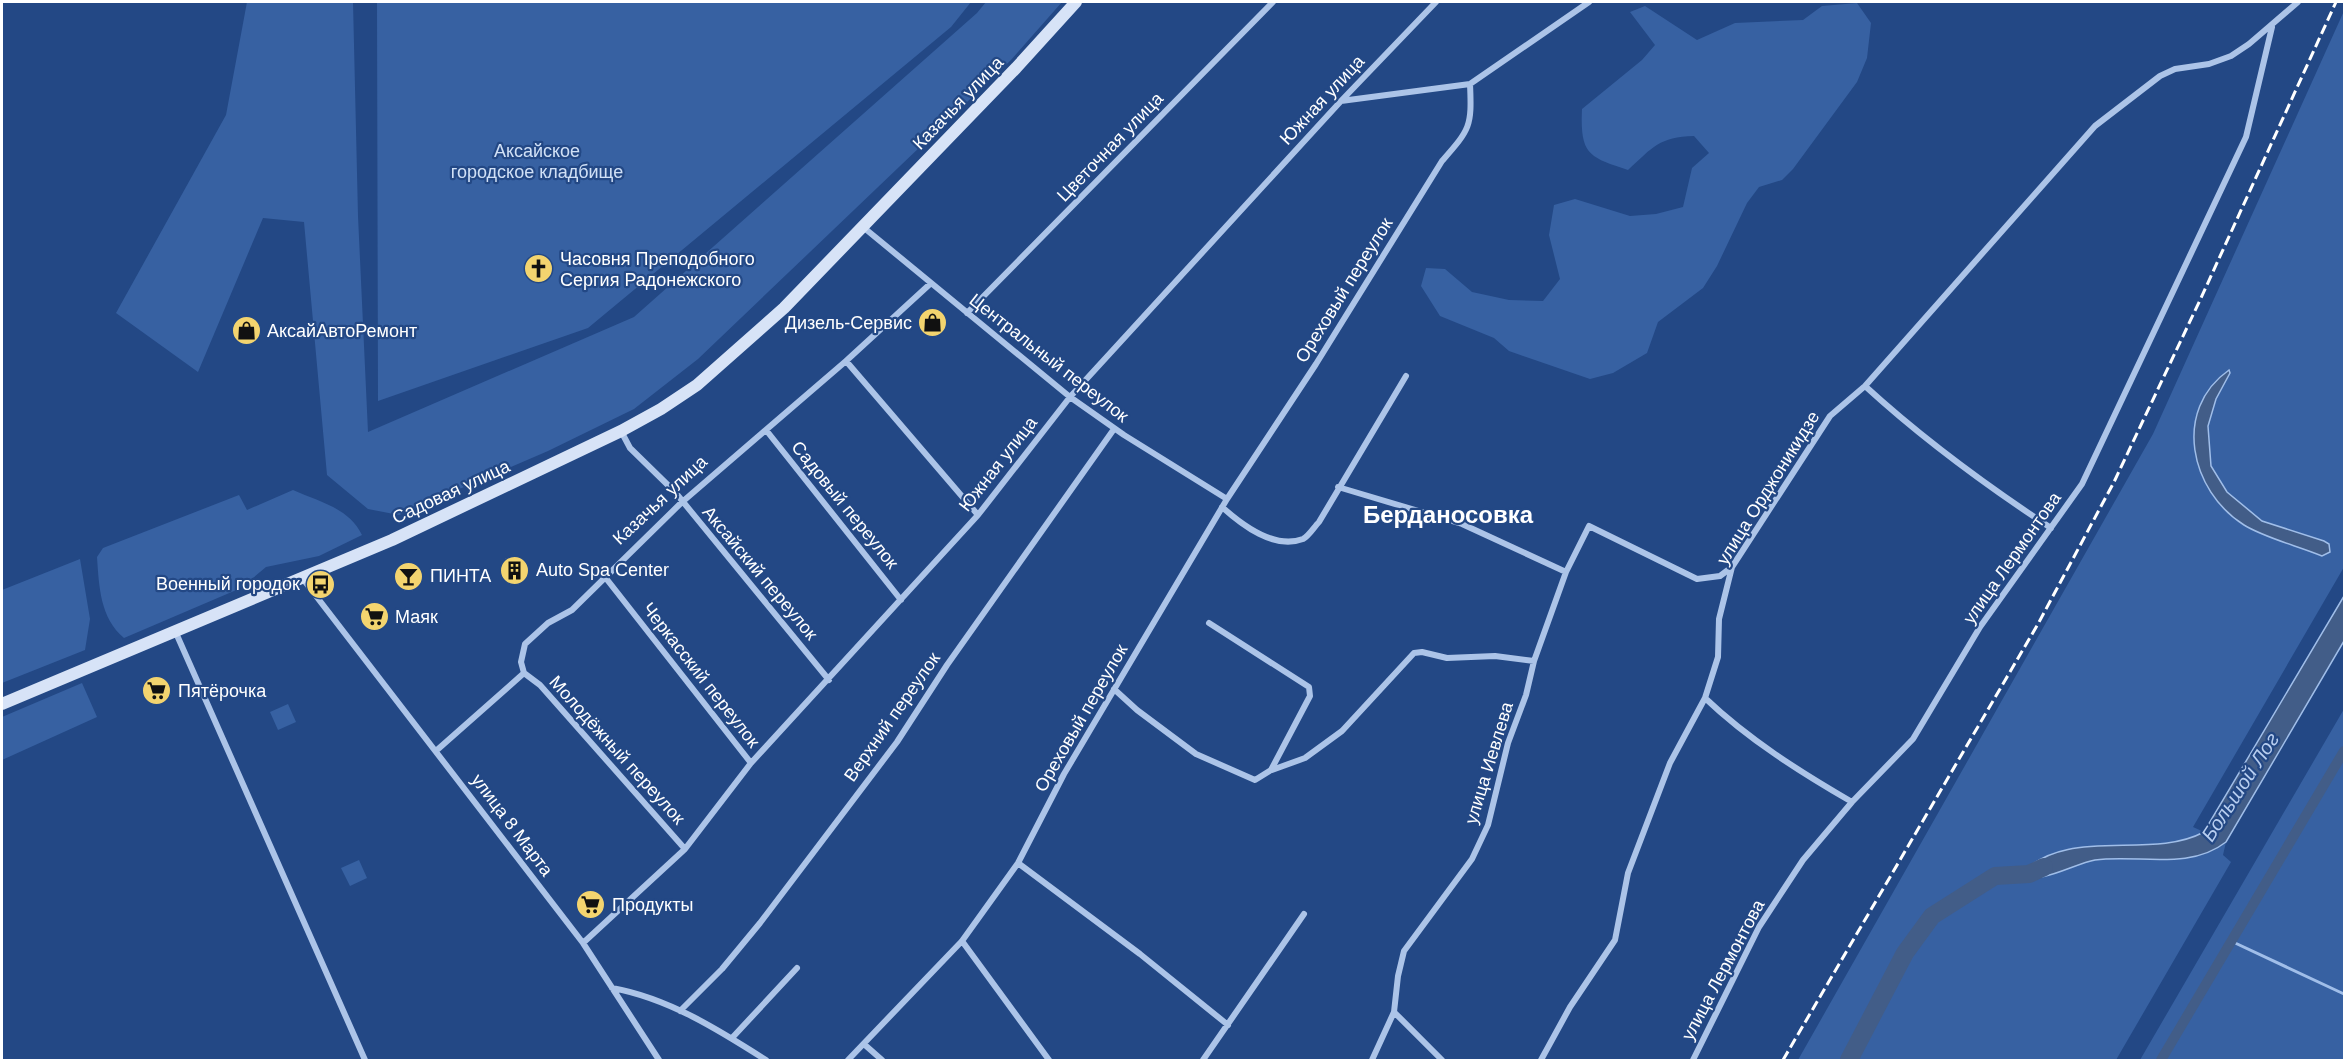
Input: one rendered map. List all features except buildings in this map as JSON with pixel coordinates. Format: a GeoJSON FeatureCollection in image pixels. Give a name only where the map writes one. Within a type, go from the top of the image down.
{"type":"FeatureCollection","features":[{"type":"Feature","properties":{"kind":"main road","name":"Казачья улица"},"geometry":{"type":"LineString","coordinates":[[863,227],[1016,68],[1076,2]]}},
{"type":"Feature","properties":{"kind":"main road","name":"Садовая улица"},"geometry":{"type":"LineString","coordinates":[[2,704],[176,633],[402,536],[621,431],[697,385],[784,308],[863,227]]}},
{"type":"Feature","properties":{"kind":"street","name":"Цветочная улица"},"geometry":{"type":"LineString","coordinates":[[968,313],[1273,2]]}},
{"type":"Feature","properties":{"kind":"street","name":"Южная улица"},"geometry":{"type":"LineString","coordinates":[[583,943],[685,849],[751,763],[978,515],[1070,397],[1341,101],[1436,2]]}},
{"type":"Feature","properties":{"kind":"street"},"geometry":{"type":"LineString","coordinates":[[1341,101],[1470,84],[1589,2]]}},
{"type":"Feature","properties":{"kind":"street"},"geometry":{"type":"LineString","coordinates":[[2272,27],[2298,2]]}},
{"type":"Feature","properties":{"kind":"street","name":"улица Орджоникидзе"},"geometry":{"type":"LineString","coordinates":[[1542,1060],[1570,1007],[1615,940],[1632,862],[1670,763],[1705,698],[1718,657],[1720,609],[1732,567],[1830,416],[1865,386],[2095,126],[2143,87],[2175,69],[2209,64],[2231,56],[2272,27]]}},
{"type":"Feature","properties":{"kind":"street","name":"улица Лермонтова"},"geometry":{"type":"LineString","coordinates":[[1693,1060],[1759,927],[1803,860],[1852,802],[1913,739],[1980,627],[2082,484],[2107,436],[2246,137],[2272,27]]}},
{"type":"Feature","properties":{"kind":"street","name":"Ореховый переулок"},"geometry":{"type":"LineString","coordinates":[[848,1060],[865,1045],[962,941],[1018,863],[1064,774],[1222,507],[1316,364],[1442,161],[1465,135],[1471,120],[1470,84]]}},
{"type":"Feature","properties":{"kind":"street","name":"Центральный переулок"},"geometry":{"type":"LineString","coordinates":[[863,227],[1070,397],[1114,429],[1227,499]]}},
{"type":"Feature","properties":{"kind":"street","name":"Казачья улица"},"geometry":{"type":"LineString","coordinates":[[524,674],[521,662],[525,644],[548,623],[572,610],[681,503],[846,361],[930,284]]}},
{"type":"Feature","properties":{"kind":"street"},"geometry":{"type":"LineString","coordinates":[[846,361],[978,515]]}},
{"type":"Feature","properties":{"kind":"street"},"geometry":{"type":"LineString","coordinates":[[1222,507],[1242,525],[1265,537],[1290,541],[1305,538],[1406,376]]}},
{"type":"Feature","properties":{"kind":"street"},"geometry":{"type":"LineString","coordinates":[[1865,386],[1913,429],[1973,477],[2051,528]]}},
{"type":"Feature","properties":{"kind":"street","name":"Верхний переулок"},"geometry":{"type":"LineString","coordinates":[[680,1011],[722,969],[760,923],[897,742],[947,664],[1114,429]]}},
{"type":"Feature","properties":{"kind":"street","name":"Садовый переулок"},"geometry":{"type":"LineString","coordinates":[[766,430],[901,600]]}},
{"type":"Feature","properties":{"kind":"street","name":"Аксайский переулок"},"geometry":{"type":"LineString","coordinates":[[621,431],[630,448],[675,492],[681,503],[829,680]]}},
{"type":"Feature","properties":{"kind":"street"},"geometry":{"type":"LineString","coordinates":[[1338,488],[1462,524],[1566,572]]}},
{"type":"Feature","properties":{"kind":"street","name":"улица Иевлева"},"geometry":{"type":"LineString","coordinates":[[1372,1060],[1395,1012],[1398,976],[1404,951],[1472,859],[1488,825],[1508,743],[1526,695],[1534,661],[1566,572],[1589,525],[1697,579],[1720,576],[1732,567]]}},
{"type":"Feature","properties":{"kind":"street","name":"Черкасский переулок"},"geometry":{"type":"LineString","coordinates":[[605,578],[751,763]]}},
{"type":"Feature","properties":{"kind":"street","name":"улица 8 Марта"},"geometry":{"type":"LineString","coordinates":[[303,579],[583,943],[659,1060]]}},
{"type":"Feature","properties":{"kind":"street"},"geometry":{"type":"LineString","coordinates":[[1209,623],[1309,687],[1310,696],[1271,770]]}},
{"type":"Feature","properties":{"kind":"street"},"geometry":{"type":"LineString","coordinates":[[176,633],[365,1060]]}},
{"type":"Feature","properties":{"kind":"street"},"geometry":{"type":"LineString","coordinates":[[1114,689],[1137,710],[1196,754],[1255,780],[1271,770],[1305,758],[1342,731],[1414,653],[1422,652],[1447,658],[1495,656],[1534,661]]}},
{"type":"Feature","properties":{"kind":"street"},"geometry":{"type":"LineString","coordinates":[[436,750],[524,674]]}},
{"type":"Feature","properties":{"kind":"street","name":"Молодёжный переулок"},"geometry":{"type":"LineString","coordinates":[[524,674],[540,685],[685,849]]}},
{"type":"Feature","properties":{"kind":"street"},"geometry":{"type":"LineString","coordinates":[[1705,698],[1725,717],[1816,781],[1852,802]]}},
{"type":"Feature","properties":{"kind":"street"},"geometry":{"type":"LineString","coordinates":[[1018,863],[1140,954],[1228,1025]]}},
{"type":"Feature","properties":{"kind":"street"},"geometry":{"type":"LineString","coordinates":[[1203,1060],[1304,914]]}},
{"type":"Feature","properties":{"kind":"street"},"geometry":{"type":"LineString","coordinates":[[962,941],[1049,1060]]}},
{"type":"Feature","properties":{"kind":"street"},"geometry":{"type":"LineString","coordinates":[[732,1038],[797,968]]}},
{"type":"Feature","properties":{"kind":"street"},"geometry":{"type":"LineString","coordinates":[[612,988],[642,994],[680,1011],[732,1038],[766,1060]]}},
{"type":"Feature","properties":{"kind":"street"},"geometry":{"type":"LineString","coordinates":[[1395,1012],[1442,1060]]}},
{"type":"Feature","properties":{"kind":"street"},"geometry":{"type":"LineString","coordinates":[[865,1045],[882,1060]]}},
{"type":"Feature","properties":{"kind":"green space"},"geometry":{"type":"Polygon","coordinates":[[[247,2],[353,2],[358,216],[368,432],[634,317],[977,13],[986,2],[1062,2],[1011,60],[698,359],[634,409],[548,451],[399,515],[368,509],[327,475],[304,222],[263,218],[198,372],[116,313],[226,115],[247,2]]]}},
{"type":"Feature","properties":{"kind":"green space","name":"Аксайское городское кладбище"},"geometry":{"type":"Polygon","coordinates":[[[377,2],[971,2],[951,27],[588,328],[378,401],[377,2]]]}},
{"type":"Feature","properties":{"kind":"green space"},"geometry":{"type":"Polygon","coordinates":[[[1857,3],[1871,23],[1867,58],[1857,82],[1793,169],[1782,180],[1759,187],[1747,203],[1717,266],[1703,288],[1658,322],[1647,353],[1613,373],[1590,379],[1509,351],[1494,338],[1440,316],[1421,286],[1426,268],[1445,269],[1472,292],[1509,300],[1543,301],[1560,279],[1549,235],[1554,205],[1575,199],[1630,216],[1656,214],[1683,207],[1692,168],[1709,153],[1694,136],[1664,141],[1628,170],[1595,157],[1585,145],[1582,109],[1642,60],[1655,45],[1630,12],[1645,6],[1697,40],[1735,23],[1803,20],[1822,6],[1857,3]]]}},
{"type":"Feature","properties":{"kind":"green space"},"geometry":{"type":"Polygon","coordinates":[[[2344,11],[2344,567],[2193,827],[2226,842],[2223,855],[2231,862],[2116,1060],[1798,1060],[2153,434],[2344,11]]]}},
{"type":"Feature","properties":{"kind":"green space"},"geometry":{"type":"Polygon","coordinates":[[[293,490],[342,512],[350,518],[362,535],[319,556],[266,567],[241,588],[124,638],[116,630],[105,611],[100,590],[97,557],[103,548],[239,495],[247,510],[293,490]]]}},
{"type":"Feature","properties":{"kind":"green space"},"geometry":{"type":"Polygon","coordinates":[[[80,559],[90,619],[85,650],[2,683],[2,590],[80,559]]]}},
{"type":"Feature","properties":{"kind":"green space"},"geometry":{"type":"Polygon","coordinates":[[[82,683],[97,717],[2,760],[2,717],[82,683]]]}},
{"type":"Feature","properties":{"kind":"green space"},"geometry":{"type":"Polygon","coordinates":[[[288,704],[296,722],[278,730],[270,712],[288,704]]]}},
{"type":"Feature","properties":{"kind":"green space"},"geometry":{"type":"Polygon","coordinates":[[[2344,709],[2344,1060],[2140,1060],[2344,709]]]}},
{"type":"Feature","properties":{"kind":"green space"},"geometry":{"type":"Polygon","coordinates":[[[359,860],[367,878],[350,886],[341,868],[359,860]]]}},
{"type":"Feature","properties":{"kind":"water"},"geometry":{"type":"Polygon","coordinates":[[[2229,370],[2230,373],[2216,399],[2208,426],[2211,466],[2227,492],[2262,521],[2324,541],[2329,544],[2330,552],[2322,556],[2252,530],[2226,510],[2211,492],[2200,472],[2195,450],[2194,428],[2200,406],[2211,387],[2229,370]]]}},
{"type":"Feature","properties":{"kind":"water"},"geometry":{"type":"Polygon","coordinates":[[[2344,596],[2344,641],[2226,842],[2212,851],[2180,859],[2095,860],[2047,876],[2028,877],[2021,874],[2040,859],[2062,851],[2085,847],[2159,844],[2183,840],[2204,832],[2344,596]]]}},
{"type":"Feature","properties":{"kind":"waterway"},"geometry":{"type":"LineString","coordinates":[[2161,1060],[2344,751]]}},
{"type":"Feature","properties":{"kind":"waterway","name":"Большой Лог"},"geometry":{"type":"LineString","coordinates":[[1849,1060],[1905,953],[1932,916],[1995,876],[2029,874],[2044,867]]}},
{"type":"Feature","properties":{"kind":"waterway"},"geometry":{"type":"LineString","coordinates":[[2233,942],[2344,994]]}},
{"type":"Feature","properties":{"kind":"railway"},"geometry":{"type":"LineString","coordinates":[[1783,1060],[2038,624],[2114,482],[2336,2]]}},
{"type":"Feature","properties":{"kind":"place","name":"Часовня Преподобного Сергия Радонежского"},"geometry":{"type":"Point","coordinates":[539,269]}},
{"type":"Feature","properties":{"kind":"place","name":"Дизель-Сервис"},"geometry":{"type":"Point","coordinates":[933,323]}},
{"type":"Feature","properties":{"kind":"place","name":"АксайАвтоРемонт"},"geometry":{"type":"Point","coordinates":[246,331]}},
{"type":"Feature","properties":{"kind":"place","name":"Auto Spa Center"},"geometry":{"type":"Point","coordinates":[515,570]}},
{"type":"Feature","properties":{"kind":"place","name":"ПИНТА"},"geometry":{"type":"Point","coordinates":[409,576]}},
{"type":"Feature","properties":{"kind":"place","name":"Военный городок"},"geometry":{"type":"Point","coordinates":[321,584]}},
{"type":"Feature","properties":{"kind":"place","name":"Маяк"},"geometry":{"type":"Point","coordinates":[374,617]}},
{"type":"Feature","properties":{"kind":"place","name":"Пятёрочка"},"geometry":{"type":"Point","coordinates":[157,691]}},
{"type":"Feature","properties":{"kind":"place","name":"Продукты"},"geometry":{"type":"Point","coordinates":[591,905]}},
{"type":"Feature","properties":{"kind":"district","name":"Берданосовка"},"geometry":{"type":"Point","coordinates":[1448,514]}}]}
